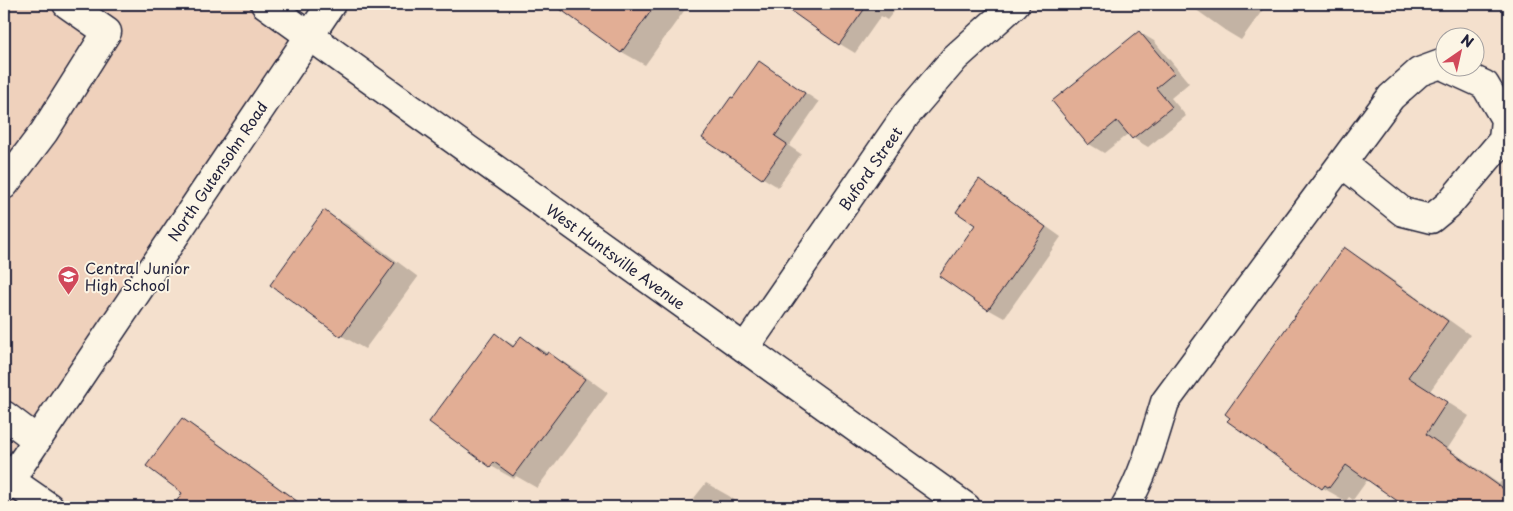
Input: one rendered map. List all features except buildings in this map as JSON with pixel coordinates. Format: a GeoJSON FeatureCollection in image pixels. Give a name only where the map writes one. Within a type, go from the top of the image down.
{"type":"FeatureCollection","features":[{"type":"Feature","properties":{"kind":"street"},"geometry":{"type":"LineString","coordinates":[[4,185],[44,132],[107,32],[67,4]]}},
{"type":"Feature","properties":{"kind":"street","name":"West Huntsville Avenue"},"geometry":{"type":"LineString","coordinates":[[265,4],[966,507]]}},
{"type":"Feature","properties":{"kind":"street","name":"North Gutensohn Road"},"geometry":{"type":"LineString","coordinates":[[7,484],[331,4]]}},
{"type":"Feature","properties":{"kind":"street","name":"Buford Street"},"geometry":{"type":"LineString","coordinates":[[744,348],[906,115],[955,58],[1015,4]]}},
{"type":"Feature","properties":{"kind":"street"},"geometry":{"type":"LineString","coordinates":[[1124,507],[1135,491],[1165,402],[1391,97],[1419,72],[1436,66]]}},
{"type":"Feature","properties":{"kind":"street"},"geometry":{"type":"LineString","coordinates":[[1342,163],[1403,212],[1431,219],[1448,205],[1503,140],[1505,119],[1485,85],[1470,78]]}},
{"type":"Feature","properties":{"kind":"street"},"geometry":{"type":"LineString","coordinates":[[4,415],[37,440]]}},
{"type":"Feature","properties":{"kind":"street"},"geometry":{"type":"LineString","coordinates":[[7,484],[48,507]]}},
{"type":"Feature","properties":{"kind":"shaded area","name":"Central Junior High School"},"geometry":{"type":"Polygon","coordinates":[[[4,4],[265,4],[309,35],[4,489],[4,4]]]}},
{"type":"Feature","properties":{"kind":"place","name":"Central Junior High School"},"geometry":{"type":"Point","coordinates":[69,295]}}]}
